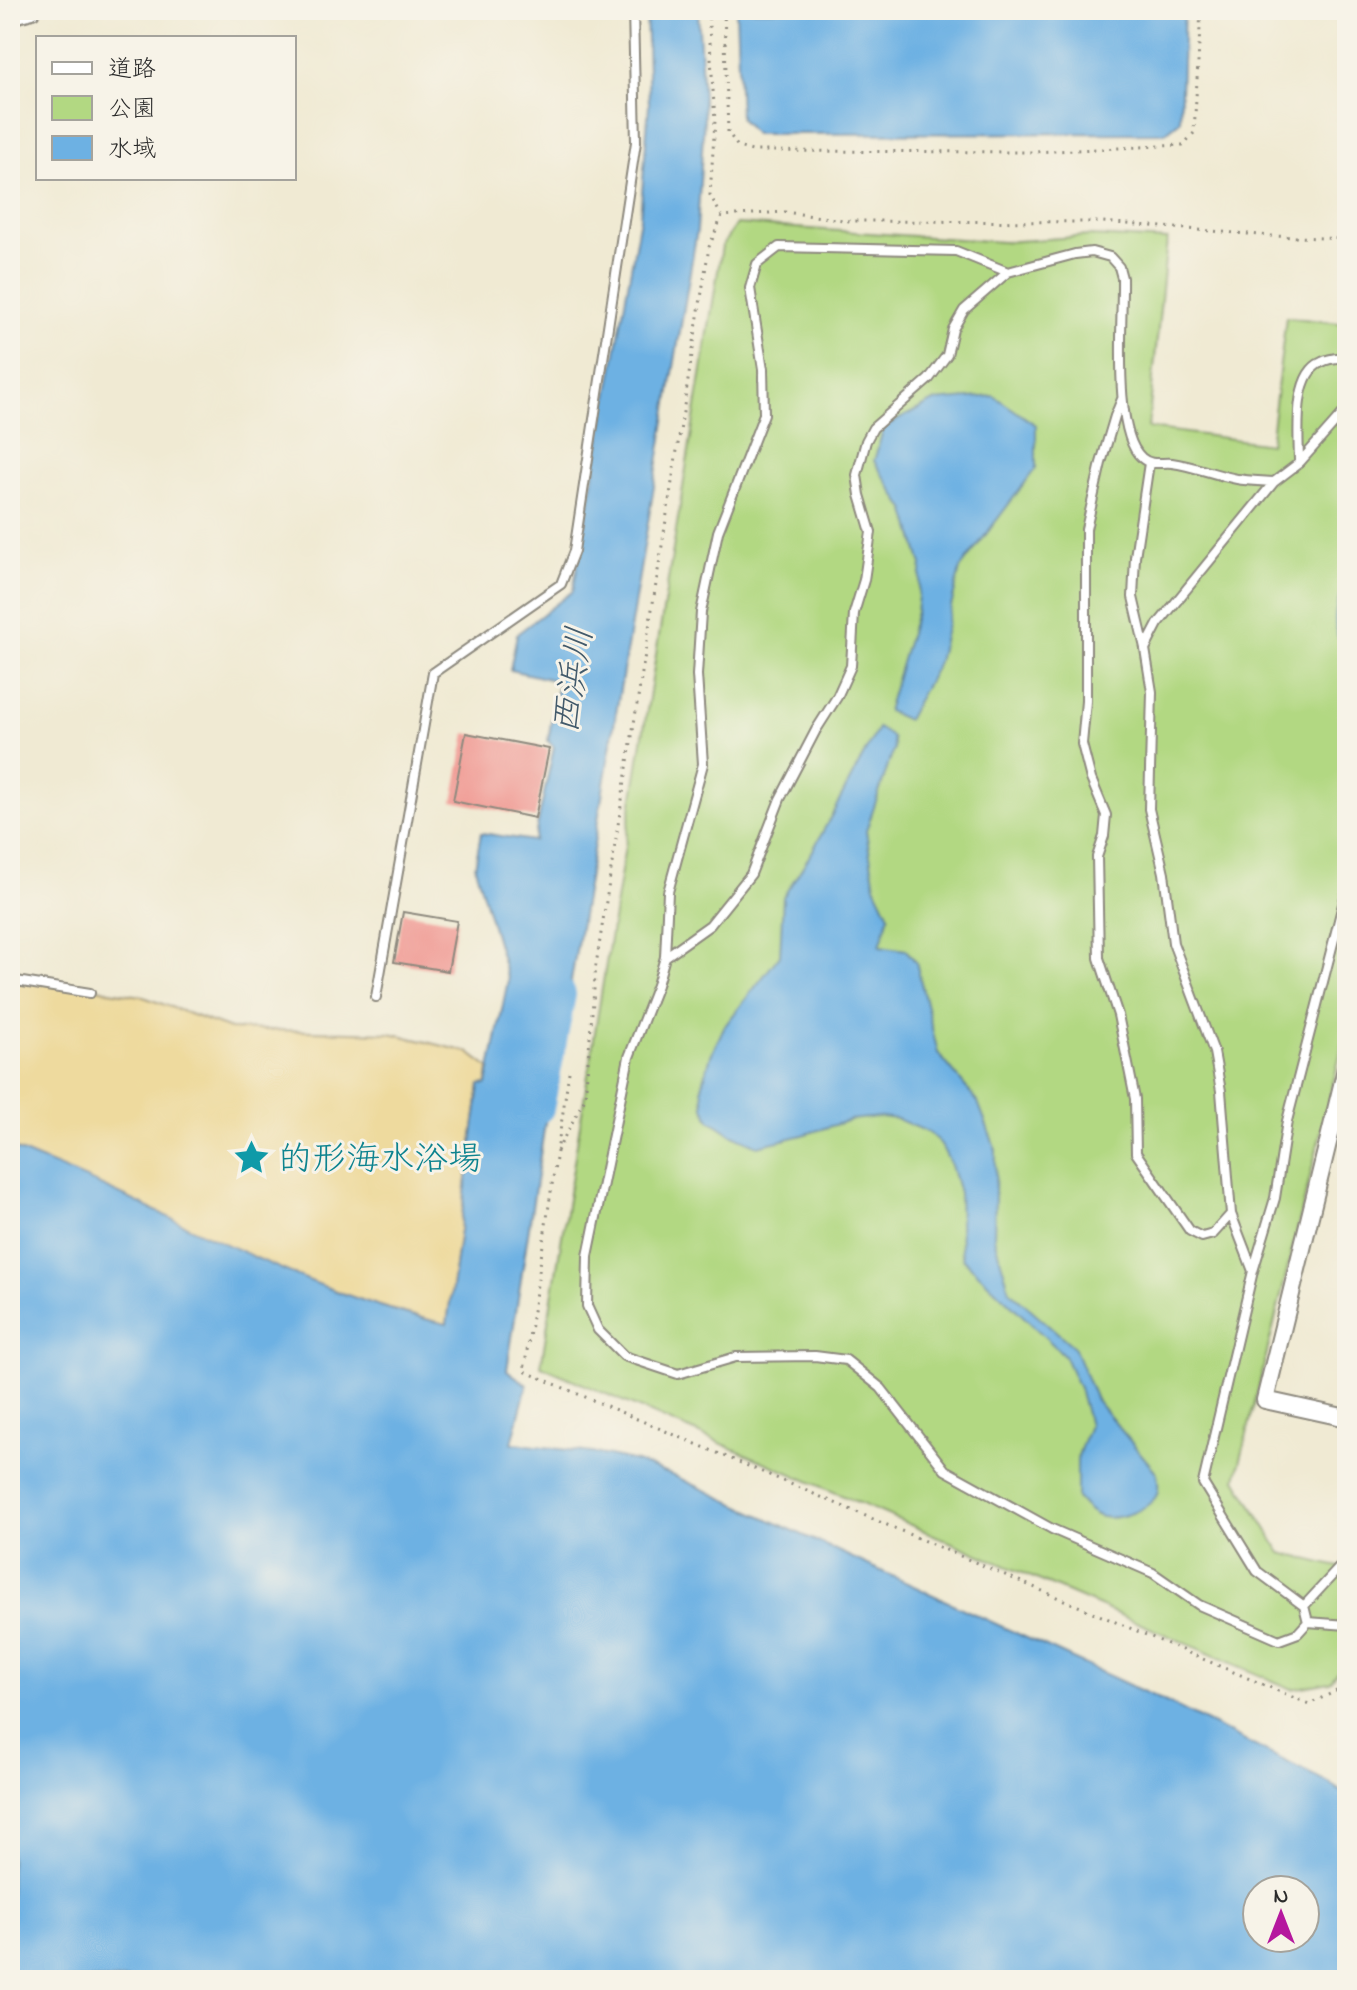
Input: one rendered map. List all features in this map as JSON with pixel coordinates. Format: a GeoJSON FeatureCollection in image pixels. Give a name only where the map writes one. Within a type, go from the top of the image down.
{"type":"FeatureCollection","features":[{"type":"Feature","properties":{"kind":"street"},"geometry":{"type":"LineString","coordinates":[[10,16],[32,10]]}},
{"type":"Feature","properties":{"kind":"street"},"geometry":{"type":"LineString","coordinates":[[1347,1065],[1265,1400],[1347,1418]]}},
{"type":"Feature","properties":{"kind":"lane"},"geometry":{"type":"LineString","coordinates":[[376,997],[433,673],[561,584],[574,551],[636,142],[633,10]]}},
{"type":"Feature","properties":{"kind":"lane"},"geometry":{"type":"LineString","coordinates":[[1008,272],[956,251],[779,247],[757,264],[750,288],[763,369],[764,414],[718,532],[701,612],[697,675],[703,764],[668,892],[665,957],[629,1057],[588,1256],[587,1306],[598,1330],[624,1356],[678,1374],[736,1357],[815,1356],[846,1360],[881,1388],[945,1470],[1052,1529],[1153,1573],[1199,1605],[1279,1640],[1298,1633],[1308,1622]]}},
{"type":"Feature","properties":{"kind":"lane"},"geometry":{"type":"LineString","coordinates":[[665,957],[710,925],[751,874],[780,799],[851,666],[854,613],[869,559],[871,532],[857,475],[866,441],[873,428],[929,379],[947,355],[953,329],[964,310],[1008,272],[1075,254],[1092,252],[1110,257],[1119,267],[1122,278],[1120,358],[1123,398],[1139,456],[1149,463],[1171,463],[1240,480],[1274,482]]}},
{"type":"Feature","properties":{"kind":"lane"},"geometry":{"type":"LineString","coordinates":[[1299,463],[1299,404],[1306,376],[1320,362],[1347,357]]}},
{"type":"Feature","properties":{"kind":"lane"},"geometry":{"type":"LineString","coordinates":[[1123,398],[1105,451],[1086,529],[1086,701],[1082,744],[1091,779],[1106,815],[1104,836],[1097,857],[1099,958],[1118,1015],[1135,1099],[1136,1153],[1190,1231],[1202,1237],[1213,1234],[1231,1214]]}},
{"type":"Feature","properties":{"kind":"lane"},"geometry":{"type":"LineString","coordinates":[[1145,649],[1158,624],[1274,482],[1299,463],[1347,409]]}},
{"type":"Feature","properties":{"kind":"lane"},"geometry":{"type":"LineString","coordinates":[[1149,463],[1135,557],[1133,597],[1152,692],[1149,809],[1164,873],[1173,943],[1214,1052],[1221,1091],[1231,1214],[1253,1271]]}},
{"type":"Feature","properties":{"kind":"lane"},"geometry":{"type":"LineString","coordinates":[[1308,1622],[1304,1606],[1257,1571],[1203,1483],[1253,1271],[1275,1198],[1287,1121],[1347,889]]}},
{"type":"Feature","properties":{"kind":"lane"},"geometry":{"type":"LineString","coordinates":[[10,980],[90,993]]}},
{"type":"Feature","properties":{"kind":"lane"},"geometry":{"type":"LineString","coordinates":[[1304,1606],[1339,1568]]}},
{"type":"Feature","properties":{"kind":"lane"},"geometry":{"type":"LineString","coordinates":[[1308,1622],[1347,1625]]}},
{"type":"Feature","properties":{"kind":"path"},"geometry":{"type":"LineString","coordinates":[[708,10],[715,121],[710,195],[722,216]]}},
{"type":"Feature","properties":{"kind":"path"},"geometry":{"type":"LineString","coordinates":[[724,10],[728,132],[738,147],[752,151],[1033,152],[1183,145],[1194,133],[1201,10]]}},
{"type":"Feature","properties":{"kind":"path"},"geometry":{"type":"LineString","coordinates":[[722,216],[785,212],[850,221],[1102,222],[1347,239]]}},
{"type":"Feature","properties":{"kind":"path"},"geometry":{"type":"LineString","coordinates":[[557,1151],[585,1098],[596,965],[709,247],[722,216]]}},
{"type":"Feature","properties":{"kind":"path"},"geometry":{"type":"LineString","coordinates":[[569,1072],[524,1371],[1309,1704],[1347,1686]]}},
{"type":"Feature","properties":{"kind":"green space"},"geometry":{"type":"Polygon","coordinates":[[[736,224],[1003,242],[1090,236],[1167,240],[1148,428],[1270,444],[1286,317],[1347,324],[1347,1026],[1236,1479],[1281,1553],[1347,1569],[1347,1659],[1330,1682],[1292,1689],[541,1366],[722,246],[736,224]]]}},
{"type":"Feature","properties":{"kind":"sand","name":"的形海水浴場"},"geometry":{"type":"Polygon","coordinates":[[[10,975],[141,996],[230,1029],[390,1033],[468,1052],[489,1068],[487,1085],[480,1085],[447,1325],[354,1298],[284,1271],[10,1147],[10,975]]]}},
{"type":"Feature","properties":{"kind":"water"},"geometry":{"type":"Polygon","coordinates":[[[646,10],[698,10],[704,118],[697,230],[562,1035],[546,1034],[539,1070],[553,1071],[507,1370],[527,1385],[512,1443],[600,1454],[637,1462],[679,1478],[1179,1708],[1329,1783],[1347,1796],[1347,1980],[10,1980],[10,1147],[314,1282],[357,1299],[447,1324],[480,1085],[487,1084],[508,980],[475,867],[481,833],[534,841],[554,747],[548,741],[558,681],[510,670],[517,634],[573,591],[640,218],[649,105],[646,10]]]}},
{"type":"Feature","properties":{"kind":"water"},"geometry":{"type":"Polygon","coordinates":[[[736,10],[1184,10],[1180,121],[1165,133],[754,134],[740,118],[736,10]]]}},
{"type":"Feature","properties":{"kind":"water"},"geometry":{"type":"Polygon","coordinates":[[[994,396],[1036,425],[1036,468],[960,569],[938,662],[907,720],[887,711],[916,612],[922,565],[906,511],[874,461],[884,427],[934,401],[994,396]]]}},
{"type":"Feature","properties":{"kind":"water"},"geometry":{"type":"Polygon","coordinates":[[[1347,583],[1347,651],[1337,635],[1335,618],[1347,583]]]}},
{"type":"Feature","properties":{"kind":"water"},"geometry":{"type":"Polygon","coordinates":[[[878,728],[892,737],[894,748],[866,831],[875,886],[889,915],[880,946],[906,950],[916,962],[938,1053],[978,1102],[996,1150],[994,1238],[1010,1291],[1074,1347],[1096,1400],[1157,1473],[1155,1498],[1131,1514],[1102,1517],[1091,1512],[1077,1498],[1077,1459],[1089,1425],[1079,1388],[1064,1355],[963,1259],[959,1193],[951,1165],[940,1143],[928,1132],[897,1119],[880,1117],[850,1120],[758,1146],[710,1120],[704,1107],[702,1087],[711,1055],[724,1027],[780,955],[783,897],[812,852],[878,728]]]}},
{"type":"Feature","properties":{"kind":"building"},"geometry":{"type":"Polygon","coordinates":[[[466,733],[549,749],[535,818],[453,801],[466,733]]]}},
{"type":"Feature","properties":{"kind":"building"},"geometry":{"type":"Polygon","coordinates":[[[403,912],[457,921],[448,971],[394,962],[403,912]]]}},
{"type":"Feature","properties":{"kind":"waterway","name":"西浜川"},"geometry":{"type":"LineString","coordinates":[[539,1108],[561,994]]}},
{"type":"Feature","properties":{"kind":"place","name":"的形海水浴場"},"geometry":{"type":"Point","coordinates":[252,1157]}}]}
